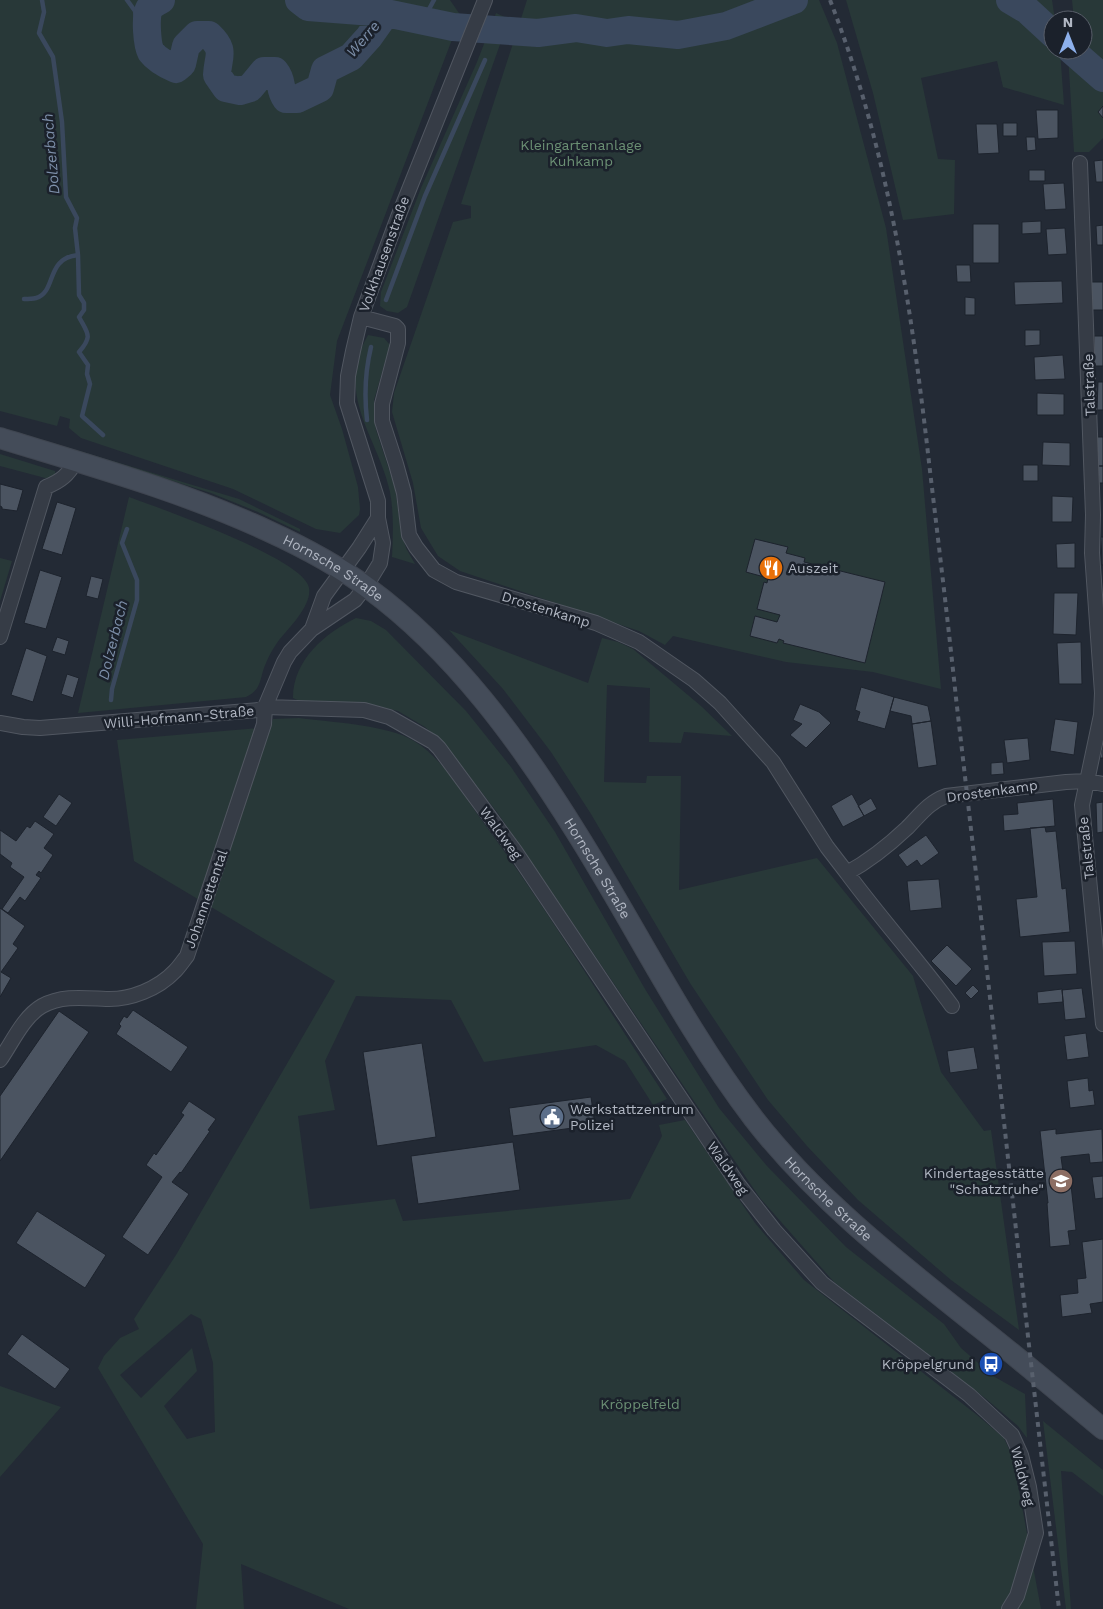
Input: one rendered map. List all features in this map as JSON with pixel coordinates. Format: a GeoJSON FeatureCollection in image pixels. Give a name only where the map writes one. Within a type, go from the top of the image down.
{"type":"FeatureCollection","features":[{"type":"Feature","properties":{"kind":"main road","name":"Hornsche Straße"},"geometry":{"type":"LineString","coordinates":[[0,438],[158,486],[232,514],[288,540],[342,570],[366,586],[404,617],[458,671],[517,745],[576,831],[712,1058],[756,1122],[782,1152],[834,1205],[877,1245],[1103,1429]]}},
{"type":"Feature","properties":{"kind":"street","name":"Volkhausenstraße"},"geometry":{"type":"LineString","coordinates":[[366,586],[380,563],[383,543],[378,518],[378,501],[347,403],[348,376],[361,317],[398,217],[484,1]]}},
{"type":"Feature","properties":{"kind":"street","name":"Talstraße"},"geometry":{"type":"LineString","coordinates":[[1080,163],[1098,515],[1092,552],[1102,693],[1101,715],[1082,805],[1103,1024]]}},
{"type":"Feature","properties":{"kind":"street","name":"Drostenkamp"},"geometry":{"type":"LineString","coordinates":[[361,317],[395,326],[398,329],[398,344],[385,386],[382,421],[404,493],[409,535],[434,570],[456,582],[605,627],[639,642],[694,680],[720,703],[773,762],[827,847],[876,913],[932,979],[952,1006]]}},
{"type":"Feature","properties":{"kind":"street"},"geometry":{"type":"LineString","coordinates":[[0,637],[46,487],[60,481],[70,472],[76,461]]}},
{"type":"Feature","properties":{"kind":"street"},"geometry":{"type":"LineString","coordinates":[[342,570],[378,518]]}},
{"type":"Feature","properties":{"kind":"street","name":"Willi-Hofmann-Straße"},"geometry":{"type":"LineString","coordinates":[[312,629],[324,596],[342,570]]}},
{"type":"Feature","properties":{"kind":"street","name":"Willi-Hofmann-Straße"},"geometry":{"type":"LineString","coordinates":[[0,723],[23,728],[40,728],[252,711],[265,707],[287,657],[297,644],[312,629],[355,600],[366,586]]}},
{"type":"Feature","properties":{"kind":"street","name":"Johannettental"},"geometry":{"type":"LineString","coordinates":[[0,1060],[28,1018],[41,1007],[56,1000],[77,997],[122,999],[156,986],[175,971],[187,956],[264,724],[265,707]]}},
{"type":"Feature","properties":{"kind":"street","name":"Waldweg"},"geometry":{"type":"LineString","coordinates":[[265,707],[364,710],[389,717],[433,742],[515,851],[738,1184],[774,1230],[822,1283],[969,1395],[1012,1435],[1021,1455],[1027,1479],[1036,1533],[1017,1596],[1009,1609]]}},
{"type":"Feature","properties":{"kind":"street","name":"Drostenkamp"},"geometry":{"type":"LineString","coordinates":[[847,873],[864,864],[906,829],[933,801],[946,796],[1087,780],[1103,784]]}},
{"type":"Feature","properties":{"kind":"green space"},"geometry":{"type":"Polygon","coordinates":[[[0,0],[450,0],[461,16],[337,341],[330,395],[342,429],[358,487],[360,509],[359,515],[340,533],[316,529],[233,489],[81,438],[69,428],[70,419],[60,416],[57,426],[0,411],[0,0]]]}},
{"type":"Feature","properties":{"kind":"green space","name":"Kleingartenanlage Kuhkamp"},"geometry":{"type":"Polygon","coordinates":[[[527,0],[819,0],[837,43],[886,228],[922,469],[941,689],[873,672],[786,662],[673,636],[665,645],[639,631],[460,571],[438,556],[421,528],[413,483],[392,412],[394,393],[453,222],[471,218],[471,206],[461,204],[527,0]]]}},
{"type":"Feature","properties":{"kind":"green space"},"geometry":{"type":"Polygon","coordinates":[[[846,0],[1052,0],[1054,10],[1043,10],[1043,60],[1061,60],[1064,105],[1003,87],[997,61],[921,78],[938,159],[955,160],[954,214],[903,220],[873,93],[846,0]]]}},
{"type":"Feature","properties":{"kind":"green space"},"geometry":{"type":"Polygon","coordinates":[[[1072,0],[1103,0],[1103,72],[1091,60],[1093,60],[1093,10],[1073,10],[1072,0]]]}},
{"type":"Feature","properties":{"kind":"green space"},"geometry":{"type":"Polygon","coordinates":[[[496,13],[509,19],[407,307],[398,313],[387,311],[380,306],[381,292],[421,188],[477,62],[496,13]]]}},
{"type":"Feature","properties":{"kind":"green space"},"geometry":{"type":"Polygon","coordinates":[[[1068,60],[1074,60],[1103,88],[1103,138],[1089,152],[1074,152],[1068,60]]]}},
{"type":"Feature","properties":{"kind":"green space"},"geometry":{"type":"Polygon","coordinates":[[[368,335],[384,338],[390,345],[374,400],[374,415],[376,430],[395,488],[402,536],[415,564],[392,557],[393,516],[390,492],[357,397],[355,377],[359,357],[368,335]]]}},
{"type":"Feature","properties":{"kind":"green space"},"geometry":{"type":"Polygon","coordinates":[[[0,427],[239,499],[300,529],[300,532],[211,493],[0,427]]]}},
{"type":"Feature","properties":{"kind":"green space"},"geometry":{"type":"Polygon","coordinates":[[[0,454],[55,471],[55,474],[49,479],[0,466],[0,454]]]}},
{"type":"Feature","properties":{"kind":"green space"},"geometry":{"type":"Polygon","coordinates":[[[129,497],[198,523],[258,549],[301,576],[309,588],[307,602],[294,623],[273,648],[260,683],[251,694],[246,697],[78,713],[129,497]]]}},
{"type":"Feature","properties":{"kind":"green space"},"geometry":{"type":"Polygon","coordinates":[[[0,558],[12,561],[0,601],[0,558]]]}},
{"type":"Feature","properties":{"kind":"green space"},"geometry":{"type":"Polygon","coordinates":[[[356,618],[371,621],[386,630],[466,711],[511,767],[555,832],[645,989],[719,1108],[767,1166],[846,1247],[944,1324],[961,1348],[993,1376],[1025,1394],[1027,1438],[1018,1426],[985,1398],[834,1282],[760,1198],[497,812],[443,743],[425,727],[398,711],[366,703],[302,702],[293,698],[294,684],[298,672],[313,649],[333,631],[356,618]]]}},
{"type":"Feature","properties":{"kind":"green space"},"geometry":{"type":"Polygon","coordinates":[[[449,630],[588,683],[602,638],[618,642],[633,649],[701,706],[732,736],[684,732],[681,743],[649,742],[650,688],[607,685],[604,782],[646,783],[647,776],[681,776],[679,890],[817,858],[913,976],[941,1072],[984,1131],[991,1130],[1019,1330],[951,1280],[858,1200],[807,1146],[768,1100],[690,983],[591,814],[551,752],[503,689],[449,630]]]}},
{"type":"Feature","properties":{"kind":"green space","name":"Kröppelfeld"},"geometry":{"type":"Polygon","coordinates":[[[299,718],[390,731],[414,741],[433,756],[458,786],[529,887],[667,1099],[653,1105],[625,1061],[596,1045],[484,1062],[451,1000],[356,996],[325,1061],[335,1110],[298,1116],[310,1209],[395,1199],[403,1221],[630,1199],[662,1136],[659,1125],[685,1120],[755,1223],[804,1280],[1004,1438],[1013,1458],[1041,1609],[349,1609],[241,1564],[244,1609],[196,1609],[203,1544],[98,1368],[104,1356],[120,1338],[139,1329],[134,1319],[176,1255],[335,981],[134,861],[117,740],[270,727],[273,719],[299,718]],[[191,1314],[120,1375],[141,1398],[192,1348],[197,1371],[164,1406],[187,1439],[215,1432],[213,1363],[201,1319],[191,1314]]]}},
{"type":"Feature","properties":{"kind":"green space"},"geometry":{"type":"Polygon","coordinates":[[[0,1386],[61,1407],[0,1477],[0,1386]]]}},
{"type":"Feature","properties":{"kind":"green space"},"geometry":{"type":"Polygon","coordinates":[[[1043,1421],[1103,1470],[1103,1496],[1072,1472],[1061,1471],[1071,1609],[1066,1609],[1043,1421]]]}},
{"type":"Feature","properties":{"kind":"building"},"geometry":{"type":"Polygon","coordinates":[[[1103,106],[1103,118],[1098,112],[1103,106]]]}},
{"type":"Feature","properties":{"kind":"building"},"geometry":{"type":"Polygon","coordinates":[[[1036,110],[1058,110],[1058,138],[1038,139],[1036,110]]]}},
{"type":"Feature","properties":{"kind":"building"},"geometry":{"type":"Polygon","coordinates":[[[1003,123],[1017,123],[1017,136],[1003,136],[1003,123]]]}},
{"type":"Feature","properties":{"kind":"building"},"geometry":{"type":"Polygon","coordinates":[[[976,124],[997,124],[999,153],[978,154],[976,124]]]}},
{"type":"Feature","properties":{"kind":"building"},"geometry":{"type":"Polygon","coordinates":[[[1026,137],[1035,137],[1036,150],[1027,151],[1026,137]]]}},
{"type":"Feature","properties":{"kind":"building"},"geometry":{"type":"Polygon","coordinates":[[[1103,160],[1103,182],[1096,182],[1094,161],[1103,160]]]}},
{"type":"Feature","properties":{"kind":"building"},"geometry":{"type":"Polygon","coordinates":[[[1029,170],[1045,170],[1045,181],[1029,181],[1029,170]]]}},
{"type":"Feature","properties":{"kind":"building"},"geometry":{"type":"Polygon","coordinates":[[[1064,183],[1066,209],[1045,210],[1043,184],[1064,183]]]}},
{"type":"Feature","properties":{"kind":"building"},"geometry":{"type":"Polygon","coordinates":[[[1041,221],[1041,233],[1022,234],[1022,222],[1041,221]]]}},
{"type":"Feature","properties":{"kind":"building"},"geometry":{"type":"Polygon","coordinates":[[[973,224],[999,224],[999,263],[973,263],[973,224]]]}},
{"type":"Feature","properties":{"kind":"building"},"geometry":{"type":"Polygon","coordinates":[[[1103,225],[1103,245],[1097,245],[1096,226],[1103,225]]]}},
{"type":"Feature","properties":{"kind":"building"},"geometry":{"type":"Polygon","coordinates":[[[1065,228],[1067,254],[1048,255],[1046,229],[1065,228]]]}},
{"type":"Feature","properties":{"kind":"building"},"geometry":{"type":"Polygon","coordinates":[[[956,265],[970,265],[971,282],[957,282],[956,265]]]}},
{"type":"Feature","properties":{"kind":"building"},"geometry":{"type":"Polygon","coordinates":[[[1062,281],[1063,303],[1015,305],[1014,282],[1062,281]]]}},
{"type":"Feature","properties":{"kind":"building"},"geometry":{"type":"Polygon","coordinates":[[[1091,282],[1103,282],[1103,310],[1090,310],[1091,282]]]}},
{"type":"Feature","properties":{"kind":"building"},"geometry":{"type":"Polygon","coordinates":[[[965,297],[975,298],[975,315],[965,315],[965,297]]]}},
{"type":"Feature","properties":{"kind":"building"},"geometry":{"type":"Polygon","coordinates":[[[1025,330],[1040,330],[1040,345],[1025,346],[1025,330]]]}},
{"type":"Feature","properties":{"kind":"building"},"geometry":{"type":"Polygon","coordinates":[[[1094,336],[1103,336],[1103,366],[1094,366],[1094,336]]]}},
{"type":"Feature","properties":{"kind":"building"},"geometry":{"type":"Polygon","coordinates":[[[1063,355],[1065,379],[1035,380],[1034,357],[1063,355]]]}},
{"type":"Feature","properties":{"kind":"building"},"geometry":{"type":"Polygon","coordinates":[[[1098,382],[1103,382],[1103,410],[1097,410],[1098,382]]]}},
{"type":"Feature","properties":{"kind":"building"},"geometry":{"type":"Polygon","coordinates":[[[1037,393],[1064,394],[1064,415],[1037,415],[1037,393]]]}},
{"type":"Feature","properties":{"kind":"building"},"geometry":{"type":"Polygon","coordinates":[[[1097,437],[1103,437],[1103,466],[1098,466],[1097,437]]]}},
{"type":"Feature","properties":{"kind":"building"},"geometry":{"type":"Polygon","coordinates":[[[1043,442],[1070,443],[1070,466],[1042,465],[1043,442]]]}},
{"type":"Feature","properties":{"kind":"building"},"geometry":{"type":"Polygon","coordinates":[[[1023,465],[1038,465],[1038,481],[1023,481],[1023,465]]]}},
{"type":"Feature","properties":{"kind":"building"},"geometry":{"type":"Polygon","coordinates":[[[1098,466],[1103,466],[1103,483],[1099,483],[1098,466]]]}},
{"type":"Feature","properties":{"kind":"building"},"geometry":{"type":"Polygon","coordinates":[[[0,484],[23,490],[17,511],[2,509],[0,506],[0,484]]]}},
{"type":"Feature","properties":{"kind":"building"},"geometry":{"type":"Polygon","coordinates":[[[1052,496],[1073,497],[1072,522],[1052,522],[1052,496]]]}},
{"type":"Feature","properties":{"kind":"building"},"geometry":{"type":"Polygon","coordinates":[[[57,502],[76,508],[62,555],[42,549],[57,502]]]}},
{"type":"Feature","properties":{"kind":"building"},"geometry":{"type":"Polygon","coordinates":[[[1101,537],[1103,537],[1103,565],[1102,565],[1101,537]]]}},
{"type":"Feature","properties":{"kind":"building"},"geometry":{"type":"Polygon","coordinates":[[[755,539],[788,547],[786,553],[805,558],[804,562],[885,582],[865,663],[783,643],[784,641],[779,639],[777,643],[750,636],[755,616],[777,622],[780,615],[757,609],[764,582],[767,583],[768,578],[746,572],[755,539]]]}},
{"type":"Feature","properties":{"kind":"building"},"geometry":{"type":"Polygon","coordinates":[[[1075,543],[1075,568],[1057,568],[1056,544],[1075,543]]]}},
{"type":"Feature","properties":{"kind":"building"},"geometry":{"type":"Polygon","coordinates":[[[40,570],[62,577],[46,629],[24,623],[40,570]]]}},
{"type":"Feature","properties":{"kind":"building"},"geometry":{"type":"Polygon","coordinates":[[[91,576],[103,579],[98,599],[86,596],[91,576]]]}},
{"type":"Feature","properties":{"kind":"building"},"geometry":{"type":"Polygon","coordinates":[[[1054,593],[1078,593],[1076,635],[1053,634],[1054,593]]]}},
{"type":"Feature","properties":{"kind":"building"},"geometry":{"type":"Polygon","coordinates":[[[57,637],[69,641],[65,655],[52,651],[57,637]]]}},
{"type":"Feature","properties":{"kind":"building"},"geometry":{"type":"Polygon","coordinates":[[[1081,642],[1082,684],[1059,684],[1057,643],[1081,642]]]}},
{"type":"Feature","properties":{"kind":"building"},"geometry":{"type":"Polygon","coordinates":[[[26,648],[47,656],[33,702],[11,695],[26,648]]]}},
{"type":"Feature","properties":{"kind":"building"},"geometry":{"type":"Polygon","coordinates":[[[67,674],[79,678],[73,698],[61,694],[67,674]]]}},
{"type":"Feature","properties":{"kind":"building"},"geometry":{"type":"Polygon","coordinates":[[[861,687],[894,697],[885,729],[857,721],[860,712],[855,710],[861,687]]]}},
{"type":"Feature","properties":{"kind":"building"},"geometry":{"type":"Polygon","coordinates":[[[894,697],[928,706],[931,721],[912,724],[911,716],[890,711],[894,697]]]}},
{"type":"Feature","properties":{"kind":"building"},"geometry":{"type":"Polygon","coordinates":[[[800,704],[819,712],[831,723],[806,748],[790,735],[802,724],[793,720],[800,704]]]}},
{"type":"Feature","properties":{"kind":"building"},"geometry":{"type":"Polygon","coordinates":[[[1055,719],[1078,722],[1074,755],[1050,751],[1055,719]]]}},
{"type":"Feature","properties":{"kind":"building"},"geometry":{"type":"Polygon","coordinates":[[[931,721],[937,765],[918,768],[912,724],[931,721]]]}},
{"type":"Feature","properties":{"kind":"building"},"geometry":{"type":"Polygon","coordinates":[[[1028,738],[1030,760],[1007,763],[1004,740],[1028,738]]]}},
{"type":"Feature","properties":{"kind":"building"},"geometry":{"type":"Polygon","coordinates":[[[1103,742],[1103,758],[1100,758],[1103,742]]]}},
{"type":"Feature","properties":{"kind":"building"},"geometry":{"type":"Polygon","coordinates":[[[1003,762],[1004,774],[991,775],[991,763],[1003,762]]]}},
{"type":"Feature","properties":{"kind":"building"},"geometry":{"type":"Polygon","coordinates":[[[59,794],[72,803],[56,826],[43,817],[59,794]]]}},
{"type":"Feature","properties":{"kind":"building"},"geometry":{"type":"Polygon","coordinates":[[[852,794],[864,816],[843,827],[831,806],[852,794]]]}},
{"type":"Feature","properties":{"kind":"building"},"geometry":{"type":"Polygon","coordinates":[[[871,798],[877,809],[864,816],[858,806],[871,798]]]}},
{"type":"Feature","properties":{"kind":"building"},"geometry":{"type":"Polygon","coordinates":[[[1053,799],[1055,826],[1004,831],[1003,815],[1018,814],[1017,803],[1053,799]]]}},
{"type":"Feature","properties":{"kind":"building"},"geometry":{"type":"Polygon","coordinates":[[[1103,802],[1103,832],[1097,833],[1096,803],[1103,802]]]}},
{"type":"Feature","properties":{"kind":"building"},"geometry":{"type":"Polygon","coordinates":[[[35,821],[54,834],[44,848],[53,855],[41,873],[39,871],[36,875],[41,878],[25,901],[20,897],[8,913],[2,909],[24,877],[10,867],[12,863],[0,854],[0,830],[16,841],[27,826],[30,828],[35,821]]]}},
{"type":"Feature","properties":{"kind":"building"},"geometry":{"type":"Polygon","coordinates":[[[1045,827],[1046,832],[1056,831],[1062,889],[1066,888],[1070,932],[1020,937],[1016,899],[1037,897],[1030,828],[1045,827]]]}},
{"type":"Feature","properties":{"kind":"building"},"geometry":{"type":"Polygon","coordinates":[[[926,835],[939,853],[921,866],[917,860],[907,867],[898,855],[926,835]]]}},
{"type":"Feature","properties":{"kind":"building"},"geometry":{"type":"Polygon","coordinates":[[[939,879],[942,908],[910,911],[907,881],[939,879]]]}},
{"type":"Feature","properties":{"kind":"building"},"geometry":{"type":"Polygon","coordinates":[[[0,908],[25,926],[13,944],[18,948],[1,972],[11,978],[0,997],[0,908]]]}},
{"type":"Feature","properties":{"kind":"building"},"geometry":{"type":"Polygon","coordinates":[[[1075,941],[1077,974],[1044,976],[1042,942],[1075,941]]]}},
{"type":"Feature","properties":{"kind":"building"},"geometry":{"type":"Polygon","coordinates":[[[947,945],[972,969],[956,986],[931,961],[947,945]]]}},
{"type":"Feature","properties":{"kind":"building"},"geometry":{"type":"Polygon","coordinates":[[[973,985],[979,991],[971,999],[965,993],[973,985]]]}},
{"type":"Feature","properties":{"kind":"building"},"geometry":{"type":"Polygon","coordinates":[[[1082,988],[1086,1018],[1065,1020],[1062,990],[1082,988]]]}},
{"type":"Feature","properties":{"kind":"building"},"geometry":{"type":"Polygon","coordinates":[[[1062,989],[1063,1002],[1038,1004],[1037,992],[1062,989]]]}},
{"type":"Feature","properties":{"kind":"building"},"geometry":{"type":"Polygon","coordinates":[[[133,1010],[188,1047],[171,1072],[116,1034],[124,1016],[127,1018],[133,1010]]]}},
{"type":"Feature","properties":{"kind":"building"},"geometry":{"type":"Polygon","coordinates":[[[59,1011],[89,1032],[0,1161],[0,1096],[59,1011]]]}},
{"type":"Feature","properties":{"kind":"building"},"geometry":{"type":"Polygon","coordinates":[[[1086,1033],[1089,1057],[1067,1060],[1064,1036],[1086,1033]]]}},
{"type":"Feature","properties":{"kind":"building"},"geometry":{"type":"Polygon","coordinates":[[[422,1043],[436,1137],[377,1146],[363,1052],[422,1043]]]}},
{"type":"Feature","properties":{"kind":"building"},"geometry":{"type":"Polygon","coordinates":[[[974,1047],[978,1069],[950,1073],[947,1051],[974,1047]]]}},
{"type":"Feature","properties":{"kind":"building"},"geometry":{"type":"Polygon","coordinates":[[[1088,1078],[1089,1091],[1093,1090],[1095,1105],[1070,1108],[1067,1081],[1088,1078]]]}},
{"type":"Feature","properties":{"kind":"building","name":"Werkstattzentrum Polizei"},"geometry":{"type":"Polygon","coordinates":[[[591,1097],[595,1125],[513,1136],[509,1108],[591,1097]]]}},
{"type":"Feature","properties":{"kind":"building"},"geometry":{"type":"Polygon","coordinates":[[[189,1101],[216,1119],[181,1173],[172,1182],[189,1194],[148,1255],[122,1237],[162,1177],[146,1165],[154,1153],[156,1155],[184,1115],[181,1113],[189,1101]]]}},
{"type":"Feature","properties":{"kind":"building"},"geometry":{"type":"Polygon","coordinates":[[[1056,1129],[1056,1134],[1102,1129],[1103,1162],[1090,1163],[1089,1154],[1061,1157],[1065,1186],[1071,1185],[1076,1230],[1068,1231],[1070,1245],[1050,1247],[1048,1203],[1040,1131],[1056,1129]]]}},
{"type":"Feature","properties":{"kind":"building"},"geometry":{"type":"Polygon","coordinates":[[[513,1142],[520,1190],[418,1204],[411,1156],[513,1142]]]}},
{"type":"Feature","properties":{"kind":"building"},"geometry":{"type":"Polygon","coordinates":[[[1103,1176],[1103,1198],[1095,1199],[1092,1177],[1103,1176]]]}},
{"type":"Feature","properties":{"kind":"building"},"geometry":{"type":"Polygon","coordinates":[[[37,1211],[106,1255],[85,1288],[16,1243],[37,1211]]]}},
{"type":"Feature","properties":{"kind":"building"},"geometry":{"type":"Polygon","coordinates":[[[1103,1239],[1103,1302],[1090,1304],[1092,1313],[1062,1317],[1060,1295],[1078,1293],[1077,1279],[1086,1278],[1082,1242],[1103,1239]]]}},
{"type":"Feature","properties":{"kind":"building"},"geometry":{"type":"Polygon","coordinates":[[[22,1334],[70,1369],[55,1389],[7,1354],[22,1334]]]}},
{"type":"Feature","properties":{"kind":"waterway","name":"Dolzerbach"},"geometry":{"type":"LineString","coordinates":[[42,0],[44,12],[39,33],[53,57],[62,122],[66,197],[77,218],[75,228],[79,295],[84,303],[84,310],[79,317],[88,335],[86,342],[79,352],[88,365],[87,374],[90,384],[82,416],[103,435]]}},
{"type":"Feature","properties":{"kind":"waterway"},"geometry":{"type":"LineString","coordinates":[[127,0],[135,11],[136,18],[147,32]]}},
{"type":"Feature","properties":{"kind":"waterway","name":"Werre"},"geometry":{"type":"LineString","coordinates":[[161,0],[150,8],[147,18],[148,43],[151,52],[156,57],[176,69],[182,64],[186,46],[197,35],[209,35],[218,45],[220,54],[217,75],[226,88],[240,91],[250,88],[264,71],[275,71],[286,99],[297,99],[320,88],[325,70],[351,57],[369,37],[386,13]]}},
{"type":"Feature","properties":{"kind":"waterway","name":"Werre"},"geometry":{"type":"LineString","coordinates":[[299,0],[308,7],[386,13],[453,27],[538,33],[576,28],[607,33],[628,30],[678,35],[726,26],[794,0]]}},
{"type":"Feature","properties":{"kind":"waterway"},"geometry":{"type":"LineString","coordinates":[[334,9],[338,0]]}},
{"type":"Feature","properties":{"kind":"waterway"},"geometry":{"type":"LineString","coordinates":[[422,21],[434,0]]}},
{"type":"Feature","properties":{"kind":"waterway","name":"Werre"},"geometry":{"type":"LineString","coordinates":[[1010,0],[1027,10],[1043,25]]}},
{"type":"Feature","properties":{"kind":"waterway"},"geometry":{"type":"LineString","coordinates":[[386,300],[425,196],[485,60]]}},
{"type":"Feature","properties":{"kind":"waterway","name":"Werre"},"geometry":{"type":"LineString","coordinates":[[1082,60],[1103,78]]}},
{"type":"Feature","properties":{"kind":"waterway"},"geometry":{"type":"LineString","coordinates":[[24,299],[32,299],[42,295],[47,289],[60,262],[68,257],[78,255]]}},
{"type":"Feature","properties":{"kind":"waterway"},"geometry":{"type":"LineString","coordinates":[[367,420],[366,383],[371,347]]}},
{"type":"Feature","properties":{"kind":"waterway","name":"Dolzerbach"},"geometry":{"type":"LineString","coordinates":[[111,700],[112,689],[137,600],[137,580],[122,543],[127,529]]}},
{"type":"Feature","properties":{"kind":"railway"},"geometry":{"type":"LineString","coordinates":[[830,0],[868,115],[883,173],[906,291],[915,351],[947,613],[1059,1609]]}},
{"type":"Feature","properties":{"kind":"place","name":"Auszeit"},"geometry":{"type":"Point","coordinates":[771,568]}},
{"type":"Feature","properties":{"kind":"place","name":"Werkstattzentrum Polizei"},"geometry":{"type":"Point","coordinates":[552,1117]}},
{"type":"Feature","properties":{"kind":"place","name":"Kindertagesstätte \"Schatztruhe\""},"geometry":{"type":"Point","coordinates":[1061,1181]}},
{"type":"Feature","properties":{"kind":"place","name":"Kröppelgrund"},"geometry":{"type":"Point","coordinates":[991,1364]}}]}
